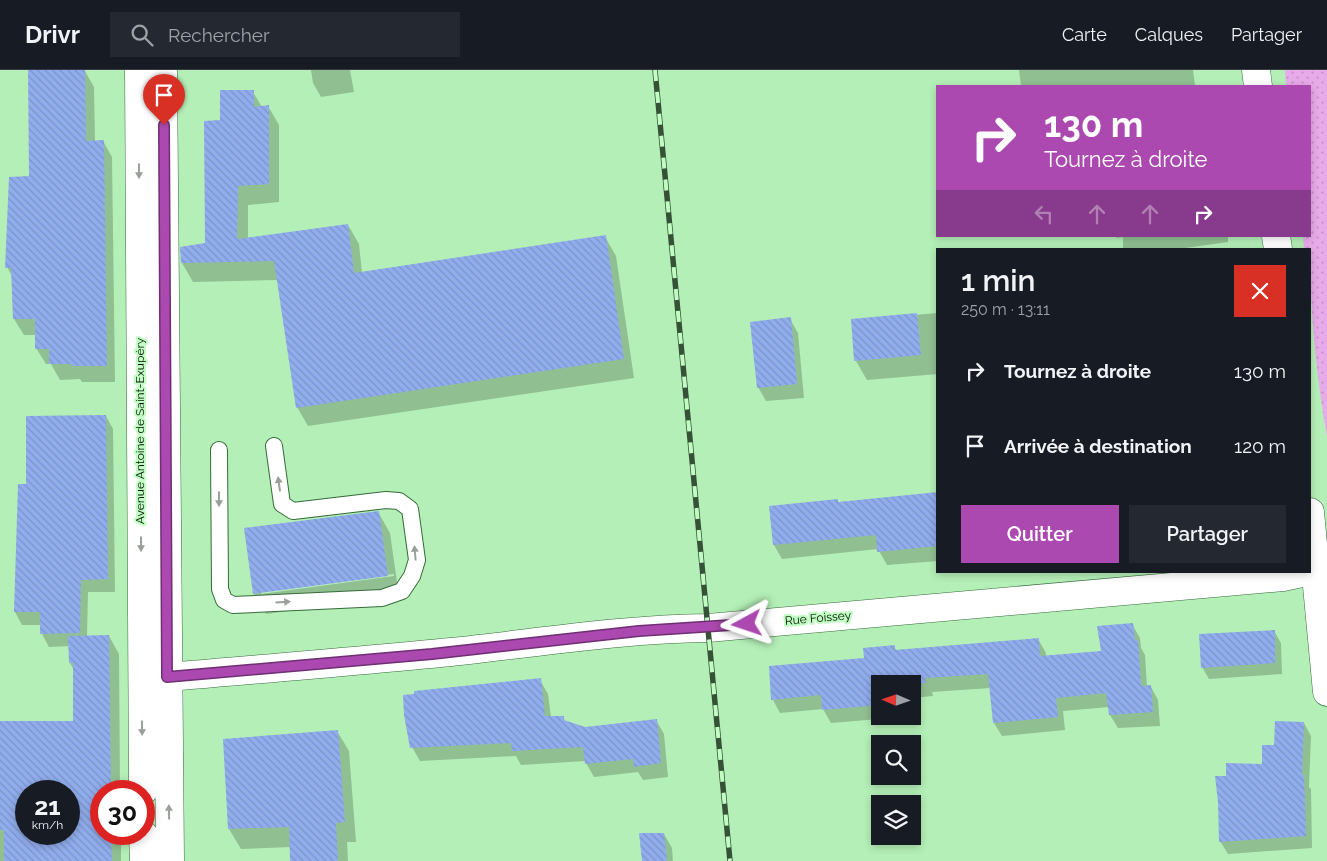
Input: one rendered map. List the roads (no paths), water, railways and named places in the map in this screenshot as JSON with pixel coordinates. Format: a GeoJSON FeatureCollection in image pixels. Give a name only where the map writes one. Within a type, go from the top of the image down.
{"type":"FeatureCollection","features":[{"type":"Feature","properties":{"kind":"main road","name":"Avenue Antoine de Saint-Exupéry"},"geometry":{"type":"LineString","coordinates":[[138,70],[154,678],[170,861]]}},
{"type":"Feature","properties":{"kind":"main road","name":"Avenue Antoine de Saint-Exupéry"},"geometry":{"type":"LineString","coordinates":[[144,780],[154,678],[163,70]]}},
{"type":"Feature","properties":{"kind":"main road"},"geometry":{"type":"LineString","coordinates":[[1256,70],[1258,85]]}},
{"type":"Feature","properties":{"kind":"main road"},"geometry":{"type":"LineString","coordinates":[[1311,517],[1322,569],[1327,692]]}},
{"type":"Feature","properties":{"kind":"main road","name":"Rue Foissey"},"geometry":{"type":"LineString","coordinates":[[154,678],[442,653],[674,628],[708,628],[1283,577],[1302,573]]}},
{"type":"Feature","properties":{"kind":"main road"},"geometry":{"type":"LineString","coordinates":[[143,845],[144,861]]}},
{"type":"Feature","properties":{"kind":"lane"},"geometry":{"type":"LineString","coordinates":[[219,450],[220,589],[224,600],[233,605],[382,598],[402,591],[412,576],[416,560],[410,509],[399,501],[386,500],[293,511],[282,504],[274,446]]}},
{"type":"Feature","properties":{"kind":"railway"},"geometry":{"type":"LineString","coordinates":[[655,70],[730,861]]}}]}
